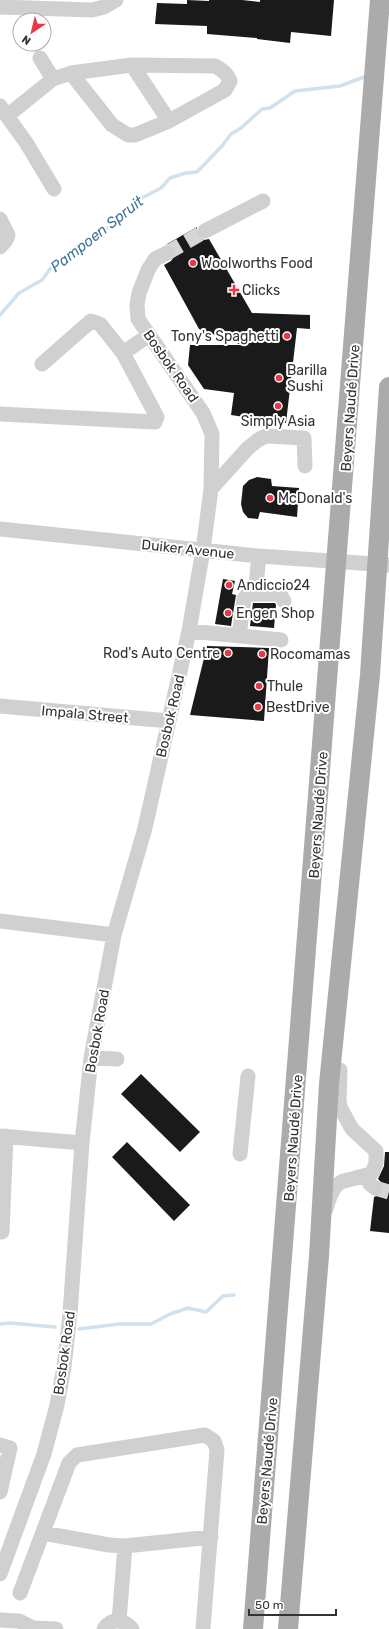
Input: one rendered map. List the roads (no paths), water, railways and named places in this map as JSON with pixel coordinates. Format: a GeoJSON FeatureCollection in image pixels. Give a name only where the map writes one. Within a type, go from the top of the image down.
{"type":"FeatureCollection","features":[{"type":"Feature","properties":{"kind":"main road","name":"Beyers Naudé Drive"},"geometry":{"type":"LineString","coordinates":[[253,1629],[268,1463],[380,0]]}},
{"type":"Feature","properties":{"kind":"main road"},"geometry":{"type":"LineString","coordinates":[[288,1629],[320,1228],[329,1084],[369,682],[383,565],[389,387]]}},
{"type":"Feature","properties":{"kind":"street"},"geometry":{"type":"LineString","coordinates":[[0,7],[92,10],[104,7],[116,0]]}},
{"type":"Feature","properties":{"kind":"street"},"geometry":{"type":"LineString","coordinates":[[40,58],[53,79]]}},
{"type":"Feature","properties":{"kind":"street"},"geometry":{"type":"LineString","coordinates":[[54,189],[27,144],[4,111],[53,79],[71,73],[132,64],[215,66],[223,70],[230,81],[225,90],[169,120],[135,135],[128,135],[112,125],[71,73]]}},
{"type":"Feature","properties":{"kind":"street"},"geometry":{"type":"LineString","coordinates":[[132,64],[169,120]]}},
{"type":"Feature","properties":{"kind":"street"},"geometry":{"type":"LineString","coordinates":[[205,231],[263,201]]}},
{"type":"Feature","properties":{"kind":"street"},"geometry":{"type":"LineString","coordinates":[[0,219],[8,235],[0,247]]}},
{"type":"Feature","properties":{"kind":"street","name":"Bosbok Road"},"geometry":{"type":"LineString","coordinates":[[0,1574],[44,1454],[57,1405],[64,1367],[70,1314],[82,1142],[91,1058],[114,935],[145,828],[189,631],[203,550],[211,489],[212,434],[209,425],[203,413],[138,319],[136,305],[139,293],[151,264],[156,258],[167,252]]}},
{"type":"Feature","properties":{"kind":"street"},"geometry":{"type":"LineString","coordinates":[[0,414],[155,422],[157,417],[123,353],[100,324],[91,321],[42,364]]}},
{"type":"Feature","properties":{"kind":"street"},"geometry":{"type":"LineString","coordinates":[[123,353],[149,335]]}},
{"type":"Feature","properties":{"kind":"street"},"geometry":{"type":"LineString","coordinates":[[211,489],[248,448],[266,436],[304,438],[305,466]]}},
{"type":"Feature","properties":{"kind":"street","name":"Duiker Avenue"},"geometry":{"type":"LineString","coordinates":[[0,529],[259,556],[383,565]]}},
{"type":"Feature","properties":{"kind":"street"},"geometry":{"type":"LineString","coordinates":[[256,594],[259,556]]}},
{"type":"Feature","properties":{"kind":"street"},"geometry":{"type":"LineString","coordinates":[[239,636],[244,599],[248,594],[278,594],[284,601]]}},
{"type":"Feature","properties":{"kind":"street"},"geometry":{"type":"LineString","coordinates":[[189,631],[281,640]]}},
{"type":"Feature","properties":{"kind":"street","name":"Impala Street"},"geometry":{"type":"LineString","coordinates":[[0,706],[169,721]]}},
{"type":"Feature","properties":{"kind":"street"},"geometry":{"type":"LineString","coordinates":[[0,921],[114,935]]}},
{"type":"Feature","properties":{"kind":"street"},"geometry":{"type":"LineString","coordinates":[[320,1228],[329,1199],[336,1186],[346,1180],[366,1176],[374,1171],[377,1155],[374,1150],[352,1129],[340,1107],[338,1100],[341,1049],[335,1028]]}},
{"type":"Feature","properties":{"kind":"street"},"geometry":{"type":"LineString","coordinates":[[91,1058],[117,1060]]}},
{"type":"Feature","properties":{"kind":"street"},"geometry":{"type":"LineString","coordinates":[[240,1154],[248,1076]]}},
{"type":"Feature","properties":{"kind":"street"},"geometry":{"type":"LineString","coordinates":[[2,1232],[3,1136],[82,1142]]}},
{"type":"Feature","properties":{"kind":"street"},"geometry":{"type":"LineString","coordinates":[[366,1176],[370,1184],[375,1188]]}},
{"type":"Feature","properties":{"kind":"street"},"geometry":{"type":"LineString","coordinates":[[20,1593],[69,1463],[77,1455],[205,1435],[214,1441],[217,1450],[203,1629]]}},
{"type":"Feature","properties":{"kind":"street"},"geometry":{"type":"LineString","coordinates":[[0,1445],[10,1448],[0,1492]]}},
{"type":"Feature","properties":{"kind":"street"},"geometry":{"type":"LineString","coordinates":[[43,1533],[109,1545],[125,1546],[211,1538]]}},
{"type":"Feature","properties":{"kind":"street"},"geometry":{"type":"LineString","coordinates":[[104,1629],[110,1623],[126,1625],[125,1546]]}},
{"type":"Feature","properties":{"kind":"street"},"geometry":{"type":"LineString","coordinates":[[0,1620],[19,1621],[33,1629],[56,1629]]}},
{"type":"Feature","properties":{"kind":"waterway","name":"Pampoen Spruit"},"geometry":{"type":"LineString","coordinates":[[0,315],[19,293],[42,280],[53,265],[84,241],[95,239],[119,220],[138,200],[161,188],[170,178],[186,173],[197,172],[222,146],[231,134],[241,128],[262,109],[270,108],[295,91],[340,86],[364,77]]}},
{"type":"Feature","properties":{"kind":"waterway","name":"Pampoen Spruit"},"geometry":{"type":"LineString","coordinates":[[79,1329],[119,1324],[151,1324],[170,1314],[188,1308],[206,1312],[223,1296],[234,1295]]}},
{"type":"Feature","properties":{"kind":"waterway","name":"Pampoen Spruit"},"geometry":{"type":"LineString","coordinates":[[0,1324],[10,1323],[55,1327]]}},
{"type":"Feature","properties":{"kind":"tunnel"},"geometry":{"type":"LineString","coordinates":[[167,253],[205,231]]}},
{"type":"Feature","properties":{"kind":"tunnel"},"geometry":{"type":"LineString","coordinates":[[375,1188],[389,1192]]}},
{"type":"Feature","properties":{"kind":"place","name":"Woolworths Food"},"geometry":{"type":"Point","coordinates":[193,263]}},
{"type":"Feature","properties":{"kind":"place","name":"Clicks"},"geometry":{"type":"Point","coordinates":[234,290]}},
{"type":"Feature","properties":{"kind":"place","name":"Tony's Spaghetti"},"geometry":{"type":"Point","coordinates":[287,336]}},
{"type":"Feature","properties":{"kind":"place","name":"Barilla Sushi"},"geometry":{"type":"Point","coordinates":[279,378]}},
{"type":"Feature","properties":{"kind":"place","name":"Simply Asia"},"geometry":{"type":"Point","coordinates":[278,406]}},
{"type":"Feature","properties":{"kind":"place","name":"McDonald's"},"geometry":{"type":"Point","coordinates":[270,498]}},
{"type":"Feature","properties":{"kind":"place","name":"Andiccio24"},"geometry":{"type":"Point","coordinates":[229,585]}},
{"type":"Feature","properties":{"kind":"place","name":"Engen Shop"},"geometry":{"type":"Point","coordinates":[228,613]}},
{"type":"Feature","properties":{"kind":"place","name":"Rod's Auto Centre"},"geometry":{"type":"Point","coordinates":[228,653]}},
{"type":"Feature","properties":{"kind":"place","name":"Rocomamas"},"geometry":{"type":"Point","coordinates":[262,654]}},
{"type":"Feature","properties":{"kind":"place","name":"Thule"},"geometry":{"type":"Point","coordinates":[259,686]}},
{"type":"Feature","properties":{"kind":"place","name":"BestDrive"},"geometry":{"type":"Point","coordinates":[258,707]}}]}
